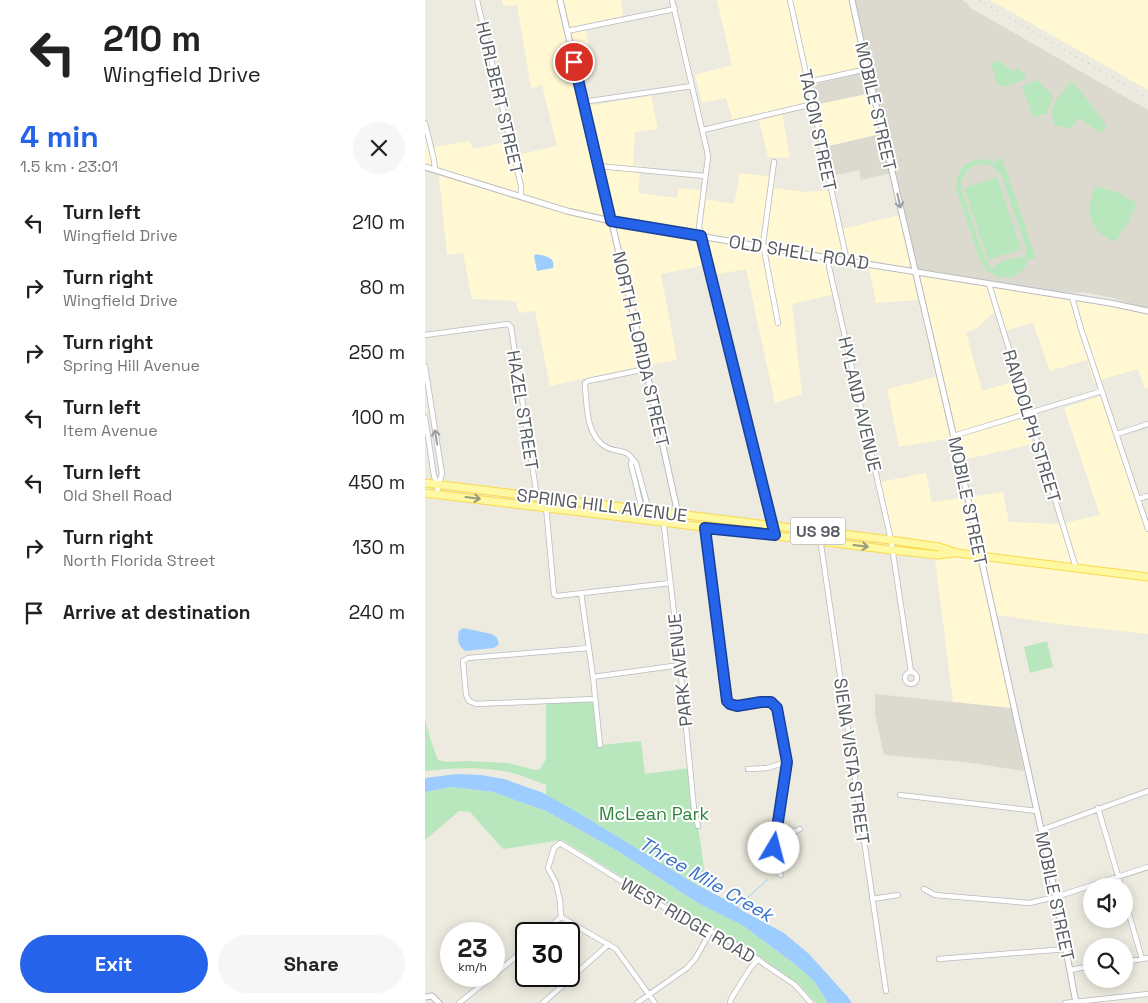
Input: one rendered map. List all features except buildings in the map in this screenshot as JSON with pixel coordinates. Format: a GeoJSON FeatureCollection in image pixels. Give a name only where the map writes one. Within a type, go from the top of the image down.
{"type":"FeatureCollection","features":[{"type":"Feature","properties":{"kind":"main road","name":"SPRING HILL AVENUE"},"geometry":{"type":"LineString","coordinates":[[425,483],[891,540],[939,547],[957,553],[1148,577]]}},
{"type":"Feature","properties":{"kind":"main road","name":"SPRING HILL AVENUE"},"geometry":{"type":"LineString","coordinates":[[425,493],[892,550],[938,555],[957,553]]}},
{"type":"Feature","properties":{"kind":"street","name":"HURLBERT STREET"},"geometry":{"type":"LineString","coordinates":[[477,0],[521,186],[521,196]]}},
{"type":"Feature","properties":{"kind":"street","name":"NORTH FLORIDA STREET"},"geometry":{"type":"LineString","coordinates":[[560,0],[646,369],[678,514],[678,524]]}},
{"type":"Feature","properties":{"kind":"street"},"geometry":{"type":"LineString","coordinates":[[673,0],[708,157],[699,227],[775,535]]}},
{"type":"Feature","properties":{"kind":"street","name":"TACON STREET"},"geometry":{"type":"LineString","coordinates":[[789,0],[847,260]]}},
{"type":"Feature","properties":{"kind":"street","name":"MOBILE STREET"},"geometry":{"type":"LineString","coordinates":[[851,0],[980,556],[1067,949],[1076,1002]]}},
{"type":"Feature","properties":{"kind":"street"},"geometry":{"type":"LineString","coordinates":[[567,31],[675,9]]}},
{"type":"Feature","properties":{"kind":"street"},"geometry":{"type":"LineString","coordinates":[[808,82],[867,69]]}},
{"type":"Feature","properties":{"kind":"street"},"geometry":{"type":"LineString","coordinates":[[583,102],[692,86]]}},
{"type":"Feature","properties":{"kind":"street"},"geometry":{"type":"LineString","coordinates":[[703,130],[813,104]]}},
{"type":"Feature","properties":{"kind":"street"},"geometry":{"type":"LineString","coordinates":[[425,123],[435,170]]}},
{"type":"Feature","properties":{"kind":"street"},"geometry":{"type":"LineString","coordinates":[[774,162],[763,247],[778,323]]}},
{"type":"Feature","properties":{"kind":"street"},"geometry":{"type":"LineString","coordinates":[[598,166],[705,176]]}},
{"type":"Feature","properties":{"kind":"street","name":"OLD SHELL ROAD"},"geometry":{"type":"LineString","coordinates":[[425,167],[567,211],[611,221],[1110,303],[1148,311]]}},
{"type":"Feature","properties":{"kind":"street","name":"HYLAND AVENUE"},"geometry":{"type":"LineString","coordinates":[[829,258],[829,267],[891,540],[911,672]]}},
{"type":"Feature","properties":{"kind":"street","name":"RANDOLPH STREET"},"geometry":{"type":"LineString","coordinates":[[989,284],[1076,568]]}},
{"type":"Feature","properties":{"kind":"street"},"geometry":{"type":"LineString","coordinates":[[1072,297],[1148,529]]}},
{"type":"Feature","properties":{"kind":"street","name":"HAZEL STREET"},"geometry":{"type":"LineString","coordinates":[[425,335],[508,324],[511,328],[537,497]]}},
{"type":"Feature","properties":{"kind":"street"},"geometry":{"type":"LineString","coordinates":[[425,366],[442,474],[437,494]]}},
{"type":"Feature","properties":{"kind":"street"},"geometry":{"type":"LineString","coordinates":[[645,510],[636,463],[629,455],[606,447],[592,430],[585,383],[646,369]]}},
{"type":"Feature","properties":{"kind":"street"},"geometry":{"type":"LineString","coordinates":[[953,436],[1102,391]]}},
{"type":"Feature","properties":{"kind":"street"},"geometry":{"type":"LineString","coordinates":[[425,417],[434,476],[438,485]]}},
{"type":"Feature","properties":{"kind":"street"},"geometry":{"type":"LineString","coordinates":[[1117,434],[1148,424]]}},
{"type":"Feature","properties":{"kind":"street"},"geometry":{"type":"LineString","coordinates":[[1138,499],[1148,496]]}},
{"type":"Feature","properties":{"kind":"street"},"geometry":{"type":"LineString","coordinates":[[537,497],[546,507],[554,594],[557,596],[670,583]]}},
{"type":"Feature","properties":{"kind":"street","name":"PARK AVENUE"},"geometry":{"type":"LineString","coordinates":[[665,512],[664,522],[670,583],[694,809],[698,826]]}},
{"type":"Feature","properties":{"kind":"street"},"geometry":{"type":"LineString","coordinates":[[705,528],[727,701],[737,706],[771,702],[777,708],[787,762],[772,867],[781,875]]}},
{"type":"Feature","properties":{"kind":"street","name":"SIENA VISTA STREET"},"geometry":{"type":"LineString","coordinates":[[819,531],[886,991]]}},
{"type":"Feature","properties":{"kind":"street"},"geometry":{"type":"LineString","coordinates":[[581,593],[600,745]]}},
{"type":"Feature","properties":{"kind":"street"},"geometry":{"type":"LineString","coordinates":[[589,648],[468,658],[463,661],[466,695],[469,700],[476,704],[595,699]]}},
{"type":"Feature","properties":{"kind":"street"},"geometry":{"type":"LineString","coordinates":[[593,677],[680,665]]}},
{"type":"Feature","properties":{"kind":"street"},"geometry":{"type":"LineString","coordinates":[[748,769],[767,768],[787,762]]}},
{"type":"Feature","properties":{"kind":"street"},"geometry":{"type":"LineString","coordinates":[[1041,830],[1148,791]]}},
{"type":"Feature","properties":{"kind":"street"},"geometry":{"type":"LineString","coordinates":[[900,795],[1037,811]]}},
{"type":"Feature","properties":{"kind":"street"},"geometry":{"type":"LineString","coordinates":[[1098,808],[1118,876]]}},
{"type":"Feature","properties":{"kind":"street"},"geometry":{"type":"LineString","coordinates":[[777,830],[796,831],[800,829]]}},
{"type":"Feature","properties":{"kind":"street","name":"WEST RIDGE ROAD"},"geometry":{"type":"LineString","coordinates":[[561,916],[556,883],[548,868],[554,848],[560,843],[693,925],[735,944],[795,984],[811,1003]]}},
{"type":"Feature","properties":{"kind":"street"},"geometry":{"type":"LineString","coordinates":[[924,889],[935,895],[1029,903],[1055,897],[1148,866]]}},
{"type":"Feature","properties":{"kind":"street"},"geometry":{"type":"LineString","coordinates":[[872,899],[898,895]]}},
{"type":"Feature","properties":{"kind":"street"},"geometry":{"type":"LineString","coordinates":[[555,922],[561,916],[617,949],[655,1003]]}},
{"type":"Feature","properties":{"kind":"street"},"geometry":{"type":"LineString","coordinates":[[1133,928],[1142,959]]}},
{"type":"Feature","properties":{"kind":"street"},"geometry":{"type":"LineString","coordinates":[[637,1003],[687,968],[695,959],[711,932]]}},
{"type":"Feature","properties":{"kind":"street"},"geometry":{"type":"LineString","coordinates":[[543,1003],[609,944]]}},
{"type":"Feature","properties":{"kind":"street"},"geometry":{"type":"LineString","coordinates":[[939,959],[1067,949]]}},
{"type":"Feature","properties":{"kind":"street"},"geometry":{"type":"LineString","coordinates":[[505,966],[515,957]]}},
{"type":"Feature","properties":{"kind":"street"},"geometry":{"type":"LineString","coordinates":[[1133,960],[1148,958]]}},
{"type":"Feature","properties":{"kind":"street"},"geometry":{"type":"LineString","coordinates":[[730,1001],[758,959]]}},
{"type":"Feature","properties":{"kind":"street"},"geometry":{"type":"LineString","coordinates":[[1071,970],[1083,968]]}},
{"type":"Feature","properties":{"kind":"street"},"geometry":{"type":"LineString","coordinates":[[459,1003],[479,987]]}},
{"type":"Feature","properties":{"kind":"street"},"geometry":{"type":"LineString","coordinates":[[1065,1003],[1148,994]]}},
{"type":"Feature","properties":{"kind":"street"},"geometry":{"type":"LineString","coordinates":[[426,996],[431,996],[439,1003]]}},
{"type":"Feature","properties":{"kind":"shaded area"},"geometry":{"type":"Polygon","coordinates":[[[502,0],[621,0],[623,16],[585,24],[593,72],[580,74],[587,106],[651,96],[658,129],[635,132],[633,165],[641,166],[638,193],[677,198],[679,188],[707,191],[706,199],[734,204],[740,173],[776,177],[774,188],[805,192],[828,190],[837,230],[900,215],[910,267],[1148,313],[1148,388],[1145,389],[1138,369],[1094,382],[1087,360],[1050,371],[1033,323],[1001,332],[994,312],[976,329],[966,332],[982,391],[1015,381],[1033,444],[962,460],[958,437],[899,447],[887,389],[936,377],[918,300],[876,303],[868,262],[823,253],[832,295],[792,304],[802,394],[775,403],[746,269],[714,275],[711,264],[661,274],[677,360],[550,386],[535,311],[519,313],[515,301],[472,299],[463,253],[447,255],[438,166],[425,163],[425,135],[428,148],[470,141],[473,149],[513,140],[517,155],[557,146],[542,85],[531,88],[517,5],[503,6],[502,0]]]}},
{"type":"Feature","properties":{"kind":"shaded area"},"geometry":{"type":"Polygon","coordinates":[[[717,0],[850,0],[880,134],[825,147],[815,107],[782,114],[790,158],[768,157],[759,120],[734,125],[726,98],[702,103],[695,75],[732,65],[717,0]]]}},
{"type":"Feature","properties":{"kind":"shaded area"},"geometry":{"type":"Polygon","coordinates":[[[855,0],[962,0],[969,7],[1148,110],[1148,308],[1083,292],[1054,291],[919,269],[916,266],[895,172],[861,180],[859,170],[832,176],[825,147],[880,134],[871,93],[815,105],[811,85],[870,71],[855,0]]]}},
{"type":"Feature","properties":{"kind":"shaded area"},"geometry":{"type":"Polygon","coordinates":[[[990,0],[1148,0],[1148,90],[990,0]]]}},
{"type":"Feature","properties":{"kind":"shaded area"},"geometry":{"type":"Polygon","coordinates":[[[1101,396],[1146,530],[1148,531],[1148,634],[1057,624],[991,614],[1011,708],[953,702],[935,559],[936,544],[892,538],[880,482],[926,473],[932,502],[1003,492],[1009,522],[1060,524],[1100,515],[1064,408],[1101,396]]]}},
{"type":"Feature","properties":{"kind":"shaded area"},"geometry":{"type":"Polygon","coordinates":[[[875,694],[1011,708],[1024,771],[965,762],[884,755],[875,714],[875,694]]]}},
{"type":"Feature","properties":{"kind":"green space"},"geometry":{"type":"Polygon","coordinates":[[[997,60],[1014,72],[1017,68],[1024,74],[1026,79],[1004,87],[998,85],[991,64],[997,60]]]}},
{"type":"Feature","properties":{"kind":"green space"},"geometry":{"type":"Polygon","coordinates":[[[1037,80],[1053,96],[1047,113],[1033,118],[1022,86],[1037,80]]]}},
{"type":"Feature","properties":{"kind":"green space"},"geometry":{"type":"Polygon","coordinates":[[[1071,81],[1107,126],[1101,133],[1079,118],[1070,129],[1055,125],[1051,113],[1057,98],[1069,86],[1068,84],[1071,81]]]}},
{"type":"Feature","properties":{"kind":"green space"},"geometry":{"type":"Polygon","coordinates":[[[1002,158],[1036,258],[1029,259],[1024,269],[1013,277],[999,277],[987,271],[980,260],[957,192],[956,183],[958,175],[967,164],[981,159],[997,164],[996,160],[1002,158]],[[979,164],[965,173],[961,189],[985,260],[992,269],[1007,260],[1025,258],[1026,248],[1001,175],[989,165],[979,164]]]}},
{"type":"Feature","properties":{"kind":"green space"},"geometry":{"type":"Polygon","coordinates":[[[997,177],[1021,249],[988,260],[964,188],[997,177]]]}},
{"type":"Feature","properties":{"kind":"green space"},"geometry":{"type":"Polygon","coordinates":[[[1096,186],[1117,192],[1135,202],[1136,205],[1128,223],[1115,242],[1100,232],[1091,219],[1090,204],[1096,186]]]}},
{"type":"Feature","properties":{"kind":"green space"},"geometry":{"type":"Polygon","coordinates":[[[1047,641],[1053,667],[1030,673],[1024,647],[1047,641]]]}},
{"type":"Feature","properties":{"kind":"green space","name":"McLean Park"},"geometry":{"type":"Polygon","coordinates":[[[595,699],[600,745],[641,741],[645,774],[690,768],[707,890],[574,810],[546,796],[546,785],[516,774],[491,769],[458,768],[425,771],[425,718],[438,760],[446,762],[508,763],[535,770],[540,769],[546,759],[546,702],[595,699]]]}},
{"type":"Feature","properties":{"kind":"green space"},"geometry":{"type":"Polygon","coordinates":[[[452,787],[493,792],[546,811],[616,850],[698,903],[742,925],[796,965],[814,981],[828,1003],[816,1003],[798,983],[721,931],[712,927],[702,926],[562,840],[503,849],[470,812],[459,811],[425,840],[425,792],[452,787]]]}},
{"type":"Feature","properties":{"kind":"water"},"geometry":{"type":"Polygon","coordinates":[[[536,254],[551,259],[553,261],[553,268],[537,271],[534,256],[536,254]]]}},
{"type":"Feature","properties":{"kind":"water"},"geometry":{"type":"Polygon","coordinates":[[[463,628],[492,634],[497,638],[499,644],[494,648],[466,651],[461,647],[458,640],[459,631],[463,628]]]}},
{"type":"Feature","properties":{"kind":"water"},"geometry":{"type":"Polygon","coordinates":[[[457,774],[481,775],[504,779],[541,792],[574,810],[695,884],[784,933],[809,954],[852,1003],[828,1003],[814,981],[796,965],[742,925],[698,903],[616,850],[546,811],[493,792],[452,787],[425,792],[425,778],[457,774]]]}},
{"type":"Feature","properties":{"kind":"waterway","name":"Three Mile Creek"},"geometry":{"type":"LineString","coordinates":[[736,908],[767,880]]}},
{"type":"Feature","properties":{"kind":"railway"},"geometry":{"type":"LineString","coordinates":[[979,0],[1148,98]]}},
{"type":"Feature","properties":{"kind":"route"},"geometry":{"type":"LineString","coordinates":[[574,62],[611,221],[701,236],[775,535],[705,528],[727,701],[737,706],[771,702],[777,708],[787,762],[774,848]]}}]}
